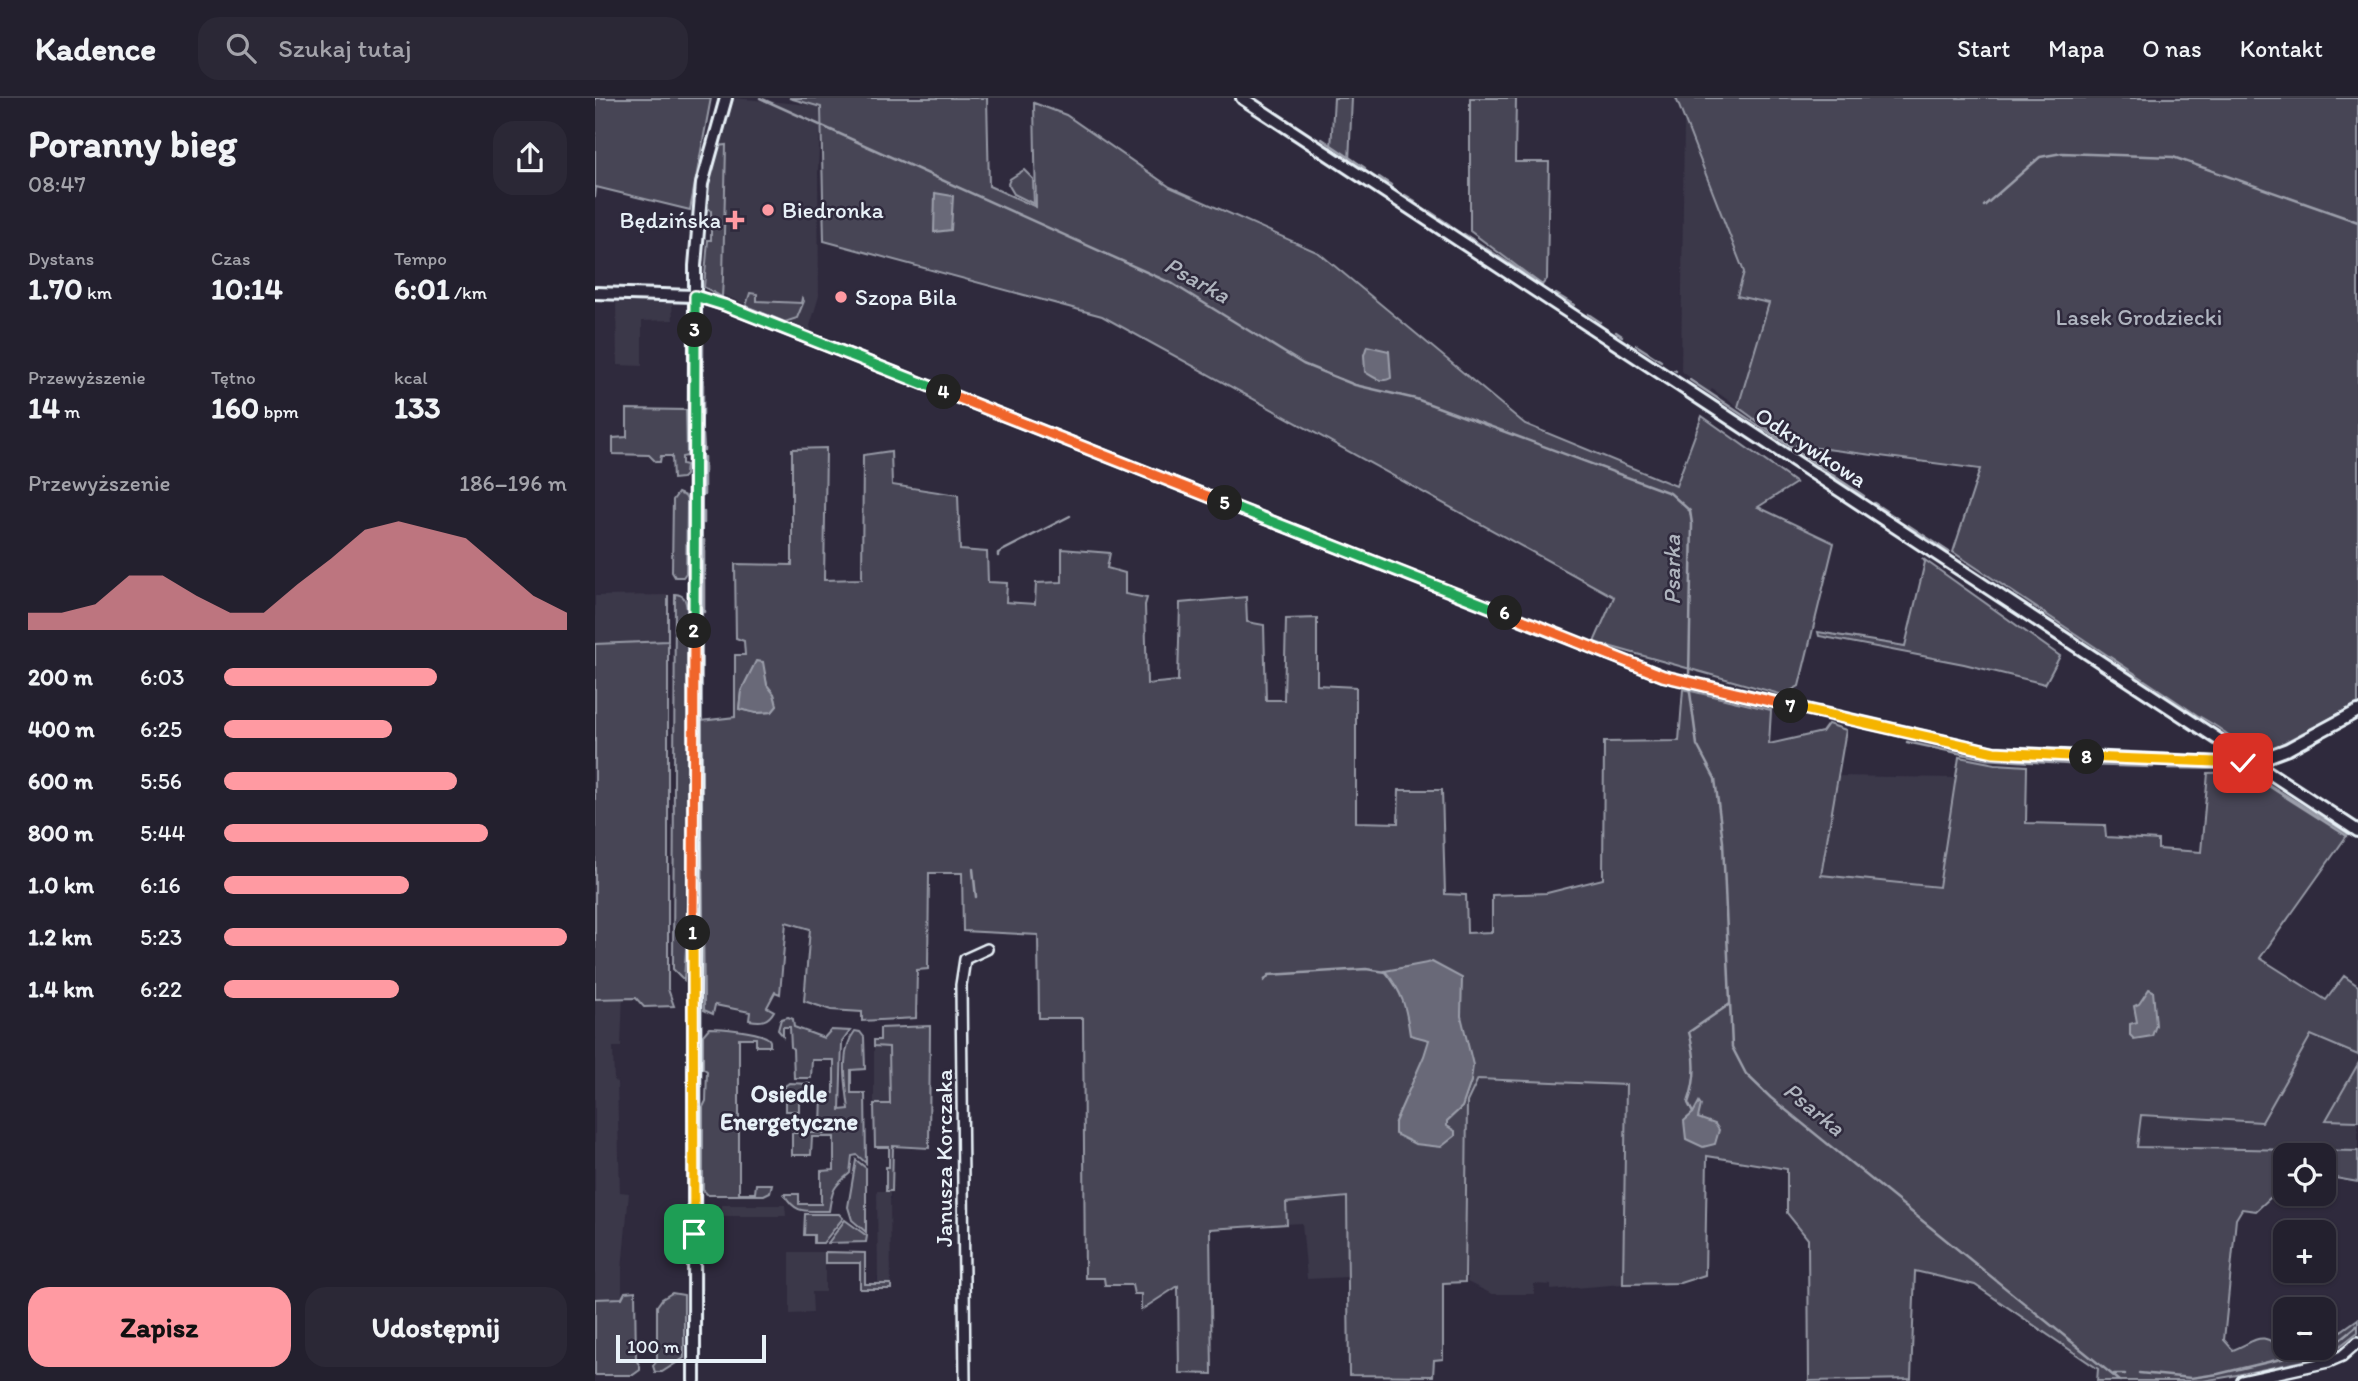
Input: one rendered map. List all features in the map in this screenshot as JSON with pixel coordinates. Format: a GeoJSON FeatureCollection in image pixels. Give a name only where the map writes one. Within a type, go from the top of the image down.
{"type":"FeatureCollection","features":[{"type":"Feature","properties":{"kind":"street","name":"Odkrywkowa"},"geometry":{"type":"LineString","coordinates":[[1242,98],[2358,831]]}},
{"type":"Feature","properties":{"kind":"street"},"geometry":{"type":"LineString","coordinates":[[694,1381],[695,296],[697,225],[702,184],[726,99]]}},
{"type":"Feature","properties":{"kind":"street"},"geometry":{"type":"LineString","coordinates":[[595,293],[695,296],[724,305],[1663,676],[1679,680],[1994,752],[2253,762],[2288,749],[2358,712]]}},
{"type":"Feature","properties":{"kind":"street","name":"Janusza Korczaka"},"geometry":{"type":"LineString","coordinates":[[965,1381],[961,985],[965,959],[987,950]]}},
{"type":"Feature","properties":{"kind":"street"},"geometry":{"type":"LineString","coordinates":[[2242,1381],[2328,1363],[2342,1356],[2358,1342]]}},
{"type":"Feature","properties":{"kind":"shaded area"},"geometry":{"type":"Polygon","coordinates":[[[734,98],[821,106],[818,169],[819,296],[810,326],[812,332],[706,288],[705,274],[713,214],[707,200],[708,184],[734,98]]]}},
{"type":"Feature","properties":{"kind":"shaded area"},"geometry":{"type":"Polygon","coordinates":[[[1684,119],[1744,272],[1769,302],[1738,407],[1712,389],[1710,392],[1681,371],[1684,119]]]}},
{"type":"Feature","properties":{"kind":"shaded area"},"geometry":{"type":"Polygon","coordinates":[[[616,302],[672,303],[673,320],[642,321],[642,366],[617,365],[616,302]]]}},
{"type":"Feature","properties":{"kind":"shaded area"},"geometry":{"type":"Polygon","coordinates":[[[668,595],[668,675],[623,995],[621,1047],[613,1047],[614,1081],[617,1082],[620,1192],[629,1193],[622,1298],[595,1299],[595,596],[668,595]]]}},
{"type":"Feature","properties":{"kind":"shaded area"},"geometry":{"type":"Polygon","coordinates":[[[1838,776],[1956,778],[1940,887],[1820,875],[1838,776]]]}},
{"type":"Feature","properties":{"kind":"shaded area"},"geometry":{"type":"Polygon","coordinates":[[[2311,1035],[2358,1055],[2358,1064],[2327,1119],[2358,1121],[2358,1151],[2336,1151],[2336,1143],[2273,1143],[2273,1149],[2137,1147],[2141,1115],[2262,1122],[2311,1035]]]}},
{"type":"Feature","properties":{"kind":"shaded area"},"geometry":{"type":"Polygon","coordinates":[[[874,1046],[889,1047],[890,1104],[874,1104],[874,1046]]]}},
{"type":"Feature","properties":{"kind":"shaded area"},"geometry":{"type":"Polygon","coordinates":[[[1478,1079],[1626,1085],[1623,1284],[1551,1290],[1551,1285],[1534,1284],[1534,1294],[1492,1294],[1467,1282],[1467,1102],[1478,1079]]]}},
{"type":"Feature","properties":{"kind":"shaded area"},"geometry":{"type":"Polygon","coordinates":[[[877,1191],[890,1191],[891,1284],[878,1284],[877,1191]]]}},
{"type":"Feature","properties":{"kind":"shaded area"},"geometry":{"type":"Polygon","coordinates":[[[1348,1197],[1349,1277],[1307,1279],[1302,1223],[1287,1224],[1286,1203],[1348,1197]]]}},
{"type":"Feature","properties":{"kind":"shaded area"},"geometry":{"type":"Polygon","coordinates":[[[722,1205],[785,1205],[786,1216],[722,1216],[722,1205]]]}},
{"type":"Feature","properties":{"kind":"shaded area"},"geometry":{"type":"Polygon","coordinates":[[[790,1252],[825,1252],[825,1292],[812,1292],[813,1313],[790,1314],[790,1252]]]}},
{"type":"Feature","properties":{"kind":"green space"},"geometry":{"type":"Polygon","coordinates":[[[595,98],[711,98],[690,210],[596,187],[595,198],[595,98]]]}},
{"type":"Feature","properties":{"kind":"green space"},"geometry":{"type":"Polygon","coordinates":[[[789,98],[987,98],[989,186],[1036,207],[1034,103],[1066,115],[1170,187],[1319,253],[1525,424],[1676,486],[1702,416],[1796,483],[1758,507],[1834,543],[1799,686],[1783,695],[1594,642],[1614,597],[1102,316],[824,241],[821,107],[789,98]]]}},
{"type":"Feature","properties":{"kind":"green space"},"geometry":{"type":"Polygon","coordinates":[[[1334,98],[1352,98],[1349,161],[1331,148],[1334,98]]]}},
{"type":"Feature","properties":{"kind":"green space"},"geometry":{"type":"Polygon","coordinates":[[[1470,98],[1516,98],[1515,162],[1549,162],[1547,279],[1542,285],[1470,231],[1470,98]]]}},
{"type":"Feature","properties":{"kind":"green space","name":"Lasek Grodziecki"},"geometry":{"type":"Polygon","coordinates":[[[1676,98],[2358,98],[2358,704],[2264,753],[2247,749],[1953,552],[1980,469],[1796,445],[1794,448],[1738,407],[1769,303],[1737,296],[1744,272],[1676,98]]]}},
{"type":"Feature","properties":{"kind":"green space"},"geometry":{"type":"Polygon","coordinates":[[[726,145],[722,297],[704,287],[708,240],[711,240],[711,211],[708,208],[707,191],[718,146],[726,145]]]}},
{"type":"Feature","properties":{"kind":"green space"},"geometry":{"type":"Polygon","coordinates":[[[1024,170],[1033,179],[1034,204],[1014,194],[1008,184],[1010,179],[1024,170]]]}},
{"type":"Feature","properties":{"kind":"green space"},"geometry":{"type":"Polygon","coordinates":[[[750,293],[757,294],[757,301],[801,303],[802,298],[804,301],[797,318],[785,322],[746,306],[750,293]]]}},
{"type":"Feature","properties":{"kind":"green space"},"geometry":{"type":"Polygon","coordinates":[[[627,409],[686,410],[687,456],[682,457],[682,464],[686,465],[682,478],[673,479],[672,456],[661,456],[660,462],[656,462],[649,455],[613,454],[613,438],[627,437],[627,409]]]}},
{"type":"Feature","properties":{"kind":"green space"},"geometry":{"type":"Polygon","coordinates":[[[826,448],[824,580],[862,579],[863,455],[891,451],[892,485],[958,495],[960,550],[987,552],[988,582],[1007,583],[1006,602],[1035,604],[1036,583],[1062,582],[1062,549],[1110,553],[1107,568],[1125,573],[1125,594],[1147,598],[1147,684],[1178,681],[1180,603],[1246,597],[1247,622],[1264,625],[1266,700],[1284,700],[1286,619],[1317,618],[1317,685],[1356,687],[1356,822],[1398,823],[1399,790],[1442,790],[1445,894],[1466,895],[1467,933],[1492,932],[1492,895],[1547,893],[1603,879],[1604,742],[1679,741],[1683,689],[1771,710],[1769,744],[1822,732],[1828,724],[1846,730],[1821,875],[1939,887],[1959,757],[1995,764],[2027,766],[2026,823],[2105,825],[2106,837],[2158,840],[2158,849],[2201,852],[2208,773],[2249,772],[2348,834],[2260,958],[2326,1000],[2344,976],[2358,986],[2358,1055],[2311,1035],[2262,1122],[2141,1115],[2137,1147],[2273,1149],[2273,1195],[2256,1211],[2242,1209],[2236,1219],[2224,1340],[2233,1350],[2255,1340],[2265,1339],[2273,1342],[2273,1360],[2308,1360],[2203,1381],[2097,1381],[2098,1369],[1975,1285],[1915,1271],[1911,1379],[1809,1381],[1808,1239],[1787,1213],[1787,1169],[1707,1156],[1705,1275],[1680,1283],[1623,1284],[1626,1085],[1478,1079],[1467,1102],[1465,1282],[1443,1283],[1443,1359],[1434,1360],[1433,1376],[1349,1375],[1347,1197],[1286,1203],[1287,1224],[1210,1229],[1212,1374],[1179,1373],[1178,1286],[1141,1310],[1141,1294],[1134,1294],[1132,1285],[1105,1285],[1104,1278],[1085,1278],[1083,1018],[1039,1018],[1038,935],[963,931],[962,873],[929,873],[928,969],[917,970],[916,1018],[862,1021],[862,1012],[831,1010],[804,1001],[810,929],[786,922],[780,994],[775,992],[767,1007],[774,1011],[769,1017],[761,1021],[749,1020],[750,1012],[715,1005],[713,1014],[704,1010],[701,721],[735,717],[735,655],[745,655],[744,641],[736,638],[735,564],[792,565],[792,449],[826,448]],[[756,662],[741,691],[739,709],[756,713],[772,712],[777,706],[774,694],[767,685],[762,662],[756,662]],[[1471,1081],[1413,1083],[1395,1122],[1447,1126],[1447,1121],[1462,1107],[1471,1081]]]}},
{"type":"Feature","properties":{"kind":"green space"},"geometry":{"type":"Polygon","coordinates":[[[678,493],[687,500],[686,573],[683,577],[675,577],[672,572],[673,500],[678,493]]]}},
{"type":"Feature","properties":{"kind":"green space"},"geometry":{"type":"Polygon","coordinates":[[[1922,558],[2060,656],[2045,684],[1964,664],[1819,636],[1818,632],[1905,646],[1925,562],[1922,558]]]}},
{"type":"Feature","properties":{"kind":"green space"},"geometry":{"type":"Polygon","coordinates":[[[675,594],[684,599],[687,610],[688,843],[684,980],[673,969],[675,594]]]}},
{"type":"Feature","properties":{"kind":"green space"},"geometry":{"type":"Polygon","coordinates":[[[668,641],[668,989],[674,1006],[644,1007],[636,998],[595,999],[595,644],[668,641]]]}},
{"type":"Feature","properties":{"kind":"green space"},"geometry":{"type":"Polygon","coordinates":[[[781,1019],[793,1019],[794,1027],[824,1038],[831,1030],[850,1031],[842,1042],[840,1110],[849,1109],[845,1068],[847,1048],[855,1031],[864,1037],[865,1069],[851,1070],[851,1093],[865,1093],[866,1163],[857,1155],[852,1156],[850,1173],[834,1189],[829,1211],[798,1209],[784,1194],[799,1194],[799,1204],[821,1204],[821,1171],[834,1170],[834,1137],[812,1137],[811,1155],[792,1155],[792,1133],[841,1133],[840,1127],[837,1130],[792,1129],[792,1124],[786,1122],[784,1117],[799,1118],[799,1127],[821,1127],[822,1094],[834,1093],[834,1060],[812,1060],[811,1078],[794,1078],[790,1027],[783,1027],[783,1036],[778,1030],[781,1019]]]}},
{"type":"Feature","properties":{"kind":"green space"},"geometry":{"type":"Polygon","coordinates":[[[930,1026],[929,1148],[893,1146],[892,1191],[886,1191],[889,1147],[875,1147],[874,1104],[890,1104],[889,1047],[874,1046],[874,1040],[880,1040],[880,1028],[930,1026]]]}},
{"type":"Feature","properties":{"kind":"green space"},"geometry":{"type":"Polygon","coordinates":[[[709,1028],[754,1033],[770,1041],[770,1046],[756,1046],[756,1038],[739,1038],[739,1193],[755,1193],[756,1184],[772,1184],[770,1192],[764,1195],[708,1195],[703,1190],[703,1107],[706,1101],[707,1071],[703,1068],[703,1035],[709,1028]]]}},
{"type":"Feature","properties":{"kind":"green space"},"geometry":{"type":"Polygon","coordinates":[[[2358,1064],[2358,1121],[2326,1120],[2358,1064]]]}},
{"type":"Feature","properties":{"kind":"green space"},"geometry":{"type":"Polygon","coordinates":[[[789,1083],[811,1084],[811,1093],[799,1093],[799,1111],[785,1111],[785,1086],[789,1083]]]}},
{"type":"Feature","properties":{"kind":"green space"},"geometry":{"type":"Polygon","coordinates":[[[2336,1151],[2358,1151],[2358,1182],[2336,1178],[2336,1151]]]}},
{"type":"Feature","properties":{"kind":"green space"},"geometry":{"type":"Polygon","coordinates":[[[856,1160],[866,1168],[866,1232],[852,1220],[848,1207],[856,1160]]]}},
{"type":"Feature","properties":{"kind":"green space"},"geometry":{"type":"Polygon","coordinates":[[[805,1214],[839,1214],[843,1218],[823,1243],[814,1243],[814,1235],[804,1235],[805,1214]]]}},
{"type":"Feature","properties":{"kind":"green space"},"geometry":{"type":"Polygon","coordinates":[[[845,1220],[867,1236],[866,1242],[828,1243],[845,1220]]]}},
{"type":"Feature","properties":{"kind":"green space"},"geometry":{"type":"Polygon","coordinates":[[[825,1252],[865,1253],[865,1284],[891,1284],[891,1289],[860,1289],[860,1263],[825,1263],[825,1252]]]}},
{"type":"Feature","properties":{"kind":"green space"},"geometry":{"type":"Polygon","coordinates":[[[635,1291],[636,1360],[640,1370],[633,1375],[595,1375],[595,1299],[622,1298],[625,1292],[635,1291]]]}},
{"type":"Feature","properties":{"kind":"green space"},"geometry":{"type":"Polygon","coordinates":[[[672,1293],[684,1295],[684,1358],[662,1372],[655,1372],[653,1366],[657,1361],[657,1306],[672,1293]]]}},
{"type":"Feature","properties":{"kind":"green space"},"geometry":{"type":"Polygon","coordinates":[[[2358,1319],[2358,1332],[2336,1349],[2336,1335],[2358,1319]]]}},
{"type":"Feature","properties":{"kind":"water"},"geometry":{"type":"Polygon","coordinates":[[[935,193],[953,196],[951,230],[934,232],[935,193]]]}},
{"type":"Feature","properties":{"kind":"water"},"geometry":{"type":"Polygon","coordinates":[[[1367,346],[1389,351],[1391,378],[1381,380],[1365,372],[1364,355],[1367,346]]]}},
{"type":"Feature","properties":{"kind":"water"},"geometry":{"type":"Polygon","coordinates":[[[756,661],[763,662],[767,685],[774,694],[777,706],[772,712],[756,713],[739,709],[741,691],[756,661]]]}},
{"type":"Feature","properties":{"kind":"water"},"geometry":{"type":"Polygon","coordinates":[[[1432,962],[1462,978],[1461,1016],[1473,1065],[1471,1081],[1462,1107],[1447,1121],[1447,1126],[1455,1131],[1455,1136],[1441,1147],[1415,1144],[1395,1134],[1395,1122],[1429,1040],[1410,1035],[1403,1001],[1385,971],[1432,962]]]}},
{"type":"Feature","properties":{"kind":"water"},"geometry":{"type":"Polygon","coordinates":[[[2149,989],[2153,991],[2156,1025],[2152,1036],[2134,1039],[2130,1035],[2130,1024],[2137,1022],[2134,1006],[2139,1004],[2149,989]]]}},
{"type":"Feature","properties":{"kind":"water"},"geometry":{"type":"Polygon","coordinates":[[[1699,1102],[1701,1105],[1698,1118],[1715,1124],[1719,1130],[1715,1144],[1703,1147],[1686,1139],[1684,1121],[1693,1113],[1699,1102]]]}},
{"type":"Feature","properties":{"kind":"waterway","name":"Psarka"},"geometry":{"type":"LineString","coordinates":[[760,98],[1173,284],[1303,364],[1355,385],[1416,399],[1670,493],[1690,511],[1692,524],[1689,678]]}},
{"type":"Feature","properties":{"kind":"waterway"},"geometry":{"type":"LineString","coordinates":[[1322,139],[1365,168]]}},
{"type":"Feature","properties":{"kind":"waterway"},"geometry":{"type":"LineString","coordinates":[[1984,206],[2040,157],[2062,153],[2173,157],[2358,222]]}},
{"type":"Feature","properties":{"kind":"waterway"},"geometry":{"type":"LineString","coordinates":[[1379,177],[1391,185]]}},
{"type":"Feature","properties":{"kind":"waterway"},"geometry":{"type":"LineString","coordinates":[[1405,195],[1415,201]]}},
{"type":"Feature","properties":{"kind":"waterway"},"geometry":{"type":"LineString","coordinates":[[1429,211],[1450,225]]}},
{"type":"Feature","properties":{"kind":"waterway"},"geometry":{"type":"LineString","coordinates":[[1464,234],[1542,285]]}},
{"type":"Feature","properties":{"kind":"waterway"},"geometry":{"type":"LineString","coordinates":[[1556,294],[1574,305]]}},
{"type":"Feature","properties":{"kind":"waterway"},"geometry":{"type":"LineString","coordinates":[[1588,314],[1600,322]]}},
{"type":"Feature","properties":{"kind":"waterway"},"geometry":{"type":"LineString","coordinates":[[703,328],[703,415]]}},
{"type":"Feature","properties":{"kind":"waterway"},"geometry":{"type":"LineString","coordinates":[[1616,332],[1622,336]]}},
{"type":"Feature","properties":{"kind":"waterway"},"geometry":{"type":"LineString","coordinates":[[1636,345],[1661,361]]}},
{"type":"Feature","properties":{"kind":"waterway"},"geometry":{"type":"LineString","coordinates":[[1690,380],[1864,496]]}},
{"type":"Feature","properties":{"kind":"waterway"},"geometry":{"type":"LineString","coordinates":[[703,435],[704,450]]}},
{"type":"Feature","properties":{"kind":"waterway"},"geometry":{"type":"LineString","coordinates":[[704,457],[704,495]]}},
{"type":"Feature","properties":{"kind":"waterway"},"geometry":{"type":"LineString","coordinates":[[1874,503],[1898,519]]}},
{"type":"Feature","properties":{"kind":"waterway"},"geometry":{"type":"LineString","coordinates":[[704,512],[704,523]]}},
{"type":"Feature","properties":{"kind":"waterway"},"geometry":{"type":"LineString","coordinates":[[998,556],[998,553],[1070,516]]}},
{"type":"Feature","properties":{"kind":"waterway"},"geometry":{"type":"LineString","coordinates":[[1908,525],[1949,552]]}},
{"type":"Feature","properties":{"kind":"waterway"},"geometry":{"type":"LineString","coordinates":[[704,540],[704,612]]}},
{"type":"Feature","properties":{"kind":"waterway","name":"Psarka"},"geometry":{"type":"LineString","coordinates":[[1689,685],[1697,745],[1715,779],[1723,842],[1732,1047],[1746,1074],[1771,1098],[2120,1381]]}},
{"type":"Feature","properties":{"kind":"waterway"},"geometry":{"type":"LineString","coordinates":[[1907,742],[1986,759],[2069,764]]}},
{"type":"Feature","properties":{"kind":"waterway"},"geometry":{"type":"LineString","coordinates":[[2086,765],[2153,767]]}},
{"type":"Feature","properties":{"kind":"waterway"},"geometry":{"type":"LineString","coordinates":[[2169,768],[2234,769],[2250,774],[2347,836]]}},
{"type":"Feature","properties":{"kind":"waterway"},"geometry":{"type":"LineString","coordinates":[[973,869],[976,897]]}},
{"type":"Feature","properties":{"kind":"waterway"},"geometry":{"type":"LineString","coordinates":[[1264,981],[1269,975],[1366,969],[1386,972]]}},
{"type":"Feature","properties":{"kind":"waterway"},"geometry":{"type":"LineString","coordinates":[[1693,1113],[1688,1103],[1695,1068],[1689,1032],[1730,1004]]}},
{"type":"Feature","properties":{"kind":"waterway"},"geometry":{"type":"LineString","coordinates":[[2139,1373],[2191,1378],[2218,1374],[2331,1347],[2358,1325]]}},
{"type":"Feature","properties":{"kind":"waterway"},"geometry":{"type":"LineString","coordinates":[[2114,1374],[2125,1374]]}},
{"type":"Feature","properties":{"kind":"place","name":"Biedronka"},"geometry":{"type":"Point","coordinates":[768,210]}},
{"type":"Feature","properties":{"kind":"place","name":"Będzińska"},"geometry":{"type":"Point","coordinates":[735,220]}},
{"type":"Feature","properties":{"kind":"place","name":"Szopa Bila"},"geometry":{"type":"Point","coordinates":[841,297]}},
{"type":"Feature","properties":{"kind":"district","name":"Osiedle Energetyczne"},"geometry":{"type":"Point","coordinates":[789,1108]}},
{"type":"Feature","properties":{"kind":"route"},"geometry":{"type":"LineString","coordinates":[[694,1234],[695,296],[724,305],[1663,676],[1994,752],[2243,763]]}}]}
